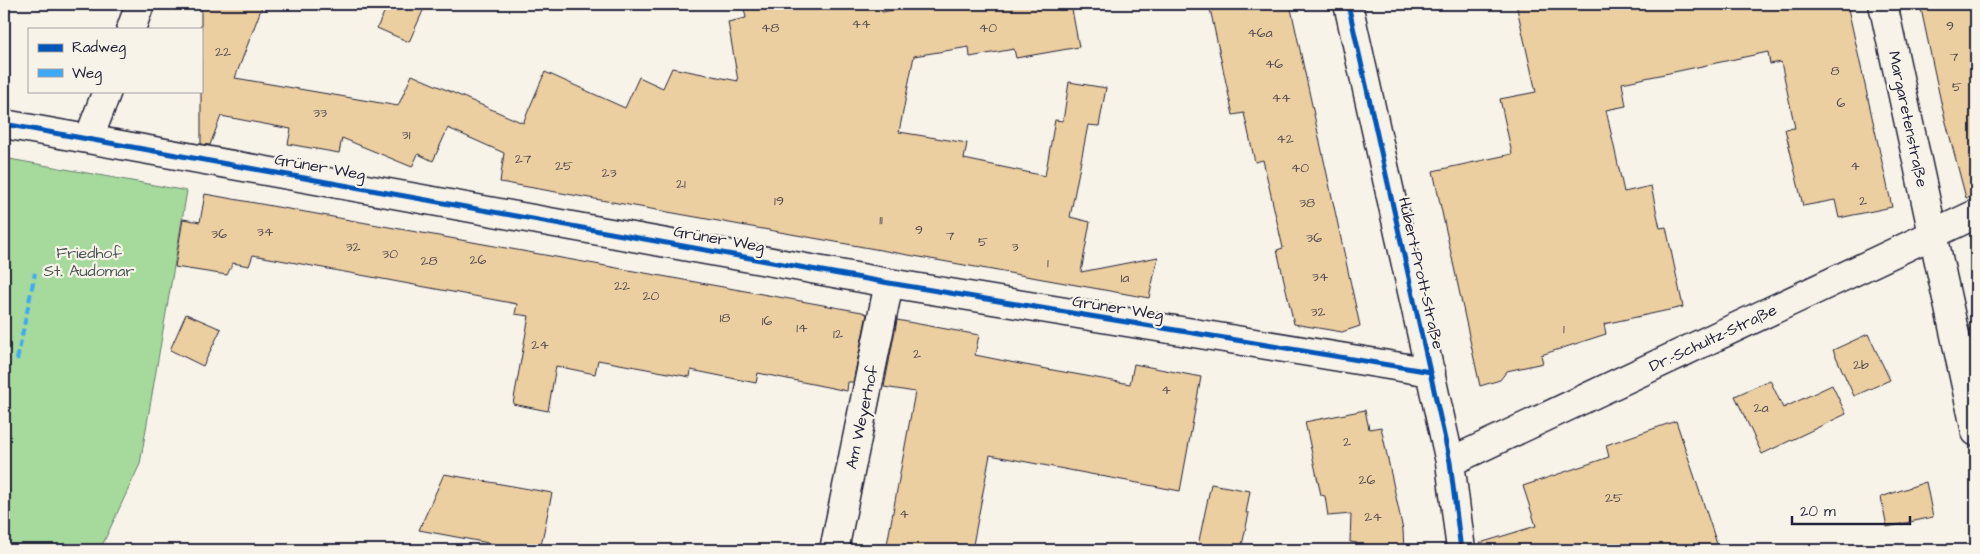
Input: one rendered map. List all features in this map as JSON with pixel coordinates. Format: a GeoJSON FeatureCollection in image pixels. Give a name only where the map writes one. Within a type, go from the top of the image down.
{"type":"FeatureCollection","features":[{"type":"Feature","properties":{"kind":"street"},"geometry":{"type":"LineString","coordinates":[[131,28],[140,4]]}},
{"type":"Feature","properties":{"kind":"street","name":"Hubert-Prott-Straße"},"geometry":{"type":"LineString","coordinates":[[1348,4],[1450,462],[1461,550]]}},
{"type":"Feature","properties":{"kind":"street","name":"Margaretenstraße"},"geometry":{"type":"LineString","coordinates":[[1882,4],[1976,432]]}},
{"type":"Feature","properties":{"kind":"street"},"geometry":{"type":"LineString","coordinates":[[89,138],[107,92]]}},
{"type":"Feature","properties":{"kind":"street","name":"Grüner Weg"},"geometry":{"type":"LineString","coordinates":[[4,124],[889,283],[1431,372]]}},
{"type":"Feature","properties":{"kind":"street","name":"Dr.-Schultz-Straße"},"geometry":{"type":"LineString","coordinates":[[1450,462],[1976,214]]}},
{"type":"Feature","properties":{"kind":"street","name":"Am Weyerhof"},"geometry":{"type":"LineString","coordinates":[[834,550],[889,283]]}},
{"type":"Feature","properties":{"kind":"green space","name":"Friedhof St. Audomar"},"geometry":{"type":"Polygon","coordinates":[[[4,158],[187,191],[140,464],[100,550],[4,550],[4,158]]]}},
{"type":"Feature","properties":{"kind":"building"},"geometry":{"type":"Polygon","coordinates":[[[201,4],[263,4],[235,78],[398,106],[412,75],[523,123],[545,72],[625,108],[639,77],[663,88],[672,68],[738,81],[728,22],[746,18],[743,4],[880,4],[882,12],[930,4],[1071,4],[1079,47],[1016,58],[1014,49],[970,57],[969,47],[914,56],[899,132],[967,143],[964,159],[1045,176],[1055,120],[1063,121],[1069,82],[1106,88],[1099,126],[1088,125],[1070,217],[1090,222],[1081,272],[1158,257],[1149,298],[500,182],[504,153],[448,128],[433,161],[418,154],[412,167],[342,138],[339,153],[288,144],[291,129],[221,116],[210,145],[201,144],[201,4]]]}},
{"type":"Feature","properties":{"kind":"building"},"geometry":{"type":"Polygon","coordinates":[[[388,4],[426,4],[409,42],[377,28],[388,4]]]}},
{"type":"Feature","properties":{"kind":"building"},"geometry":{"type":"Polygon","coordinates":[[[1209,4],[1290,4],[1360,326],[1342,332],[1294,324],[1277,250],[1283,248],[1263,160],[1255,162],[1244,113],[1233,115],[1209,4]]]}},
{"type":"Feature","properties":{"kind":"building"},"geometry":{"type":"Polygon","coordinates":[[[1516,4],[1847,4],[1892,207],[1839,218],[1835,200],[1803,206],[1785,129],[1795,128],[1781,62],[1770,64],[1768,52],[1622,83],[1626,106],[1606,110],[1624,192],[1651,186],[1660,228],[1666,227],[1683,307],[1604,324],[1606,334],[1541,355],[1543,363],[1507,371],[1500,380],[1480,386],[1433,171],[1512,154],[1500,99],[1536,92],[1516,4]]]}},
{"type":"Feature","properties":{"kind":"building"},"geometry":{"type":"Polygon","coordinates":[[[1920,4],[1976,4],[1976,197],[1966,198],[1942,107],[1920,4]]]}},
{"type":"Feature","properties":{"kind":"building"},"geometry":{"type":"Polygon","coordinates":[[[205,194],[862,312],[867,314],[853,382],[848,382],[847,391],[758,373],[756,383],[691,370],[690,377],[598,360],[595,374],[556,366],[548,411],[513,404],[529,316],[515,314],[517,304],[253,255],[249,266],[233,263],[227,275],[175,267],[183,219],[200,222],[205,194]]]}},
{"type":"Feature","properties":{"kind":"building"},"geometry":{"type":"Polygon","coordinates":[[[186,314],[221,329],[203,366],[170,350],[186,314]]]}},
{"type":"Feature","properties":{"kind":"building"},"geometry":{"type":"Polygon","coordinates":[[[897,320],[979,335],[975,355],[1025,365],[1130,384],[1134,364],[1201,377],[1180,491],[990,455],[972,550],[886,550],[915,392],[884,387],[897,320]]]}},
{"type":"Feature","properties":{"kind":"building"},"geometry":{"type":"Polygon","coordinates":[[[1868,334],[1890,380],[1854,396],[1833,350],[1868,334]]]}},
{"type":"Feature","properties":{"kind":"building"},"geometry":{"type":"Polygon","coordinates":[[[1770,380],[1783,408],[1832,385],[1846,414],[1762,454],[1735,396],[1770,380]]]}},
{"type":"Feature","properties":{"kind":"building"},"geometry":{"type":"Polygon","coordinates":[[[1365,410],[1369,429],[1381,427],[1403,530],[1404,550],[1357,550],[1357,543],[1350,542],[1351,514],[1328,516],[1325,496],[1321,495],[1305,422],[1365,410]]]}},
{"type":"Feature","properties":{"kind":"building"},"geometry":{"type":"Polygon","coordinates":[[[1676,421],[1719,550],[1481,550],[1480,543],[1536,526],[1523,486],[1609,457],[1606,445],[1676,421]]]}},
{"type":"Feature","properties":{"kind":"building"},"geometry":{"type":"Polygon","coordinates":[[[444,474],[552,493],[540,550],[526,550],[419,530],[444,474]]]}},
{"type":"Feature","properties":{"kind":"building"},"geometry":{"type":"Polygon","coordinates":[[[1926,482],[1933,517],[1887,527],[1881,497],[1926,482]]]}},
{"type":"Feature","properties":{"kind":"building"},"geometry":{"type":"Polygon","coordinates":[[[1211,484],[1250,491],[1246,513],[1249,513],[1241,550],[1197,550],[1211,484]]]}},
{"type":"Feature","properties":{"kind":"marked path"},"geometry":{"type":"LineString","coordinates":[[17,360],[35,273]]}},
{"type":"Feature","properties":{"kind":"cycle path"},"geometry":{"type":"LineString","coordinates":[[1348,4],[1450,462],[1461,550]]}},
{"type":"Feature","properties":{"kind":"cycle path"},"geometry":{"type":"LineString","coordinates":[[4,124],[889,283],[1431,372]]}}]}
